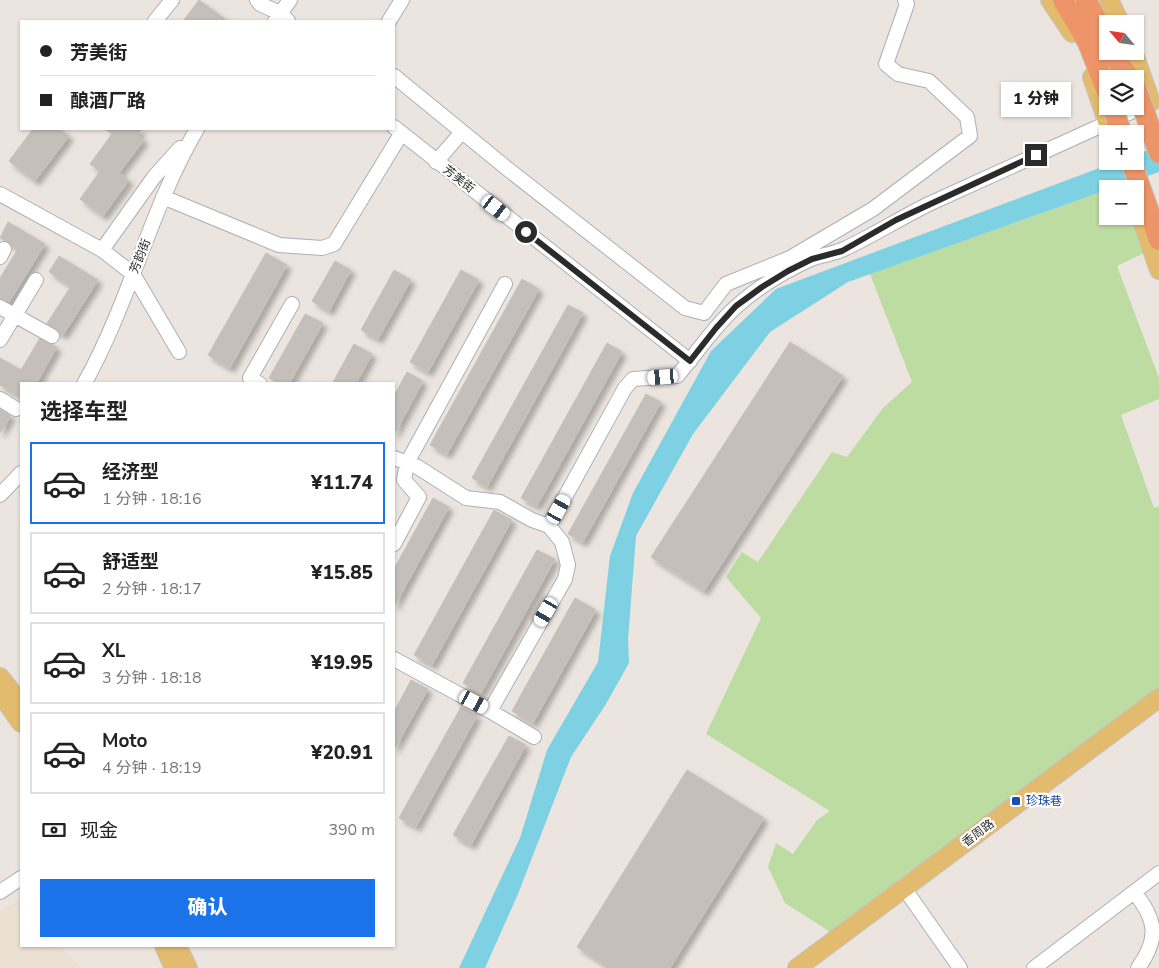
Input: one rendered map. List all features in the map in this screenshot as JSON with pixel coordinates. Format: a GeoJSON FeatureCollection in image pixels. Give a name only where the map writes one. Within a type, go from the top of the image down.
{"type":"FeatureCollection","features":[{"type":"Feature","properties":{"kind":"highway"},"geometry":{"type":"LineString","coordinates":[[1063,0],[1088,42],[1099,71]]}},
{"type":"Feature","properties":{"kind":"highway"},"geometry":{"type":"LineString","coordinates":[[1075,0],[1096,39],[1108,70]]}},
{"type":"Feature","properties":{"kind":"highway"},"geometry":{"type":"LineString","coordinates":[[1086,0],[1099,24]]}},
{"type":"Feature","properties":{"kind":"highway"},"geometry":{"type":"LineString","coordinates":[[1098,0],[1106,15]]}},
{"type":"Feature","properties":{"kind":"highway"},"geometry":{"type":"LineString","coordinates":[[1116,60],[1124,70]]}},
{"type":"Feature","properties":{"kind":"highway"},"geometry":{"type":"LineString","coordinates":[[1144,94],[1151,102],[1159,125]]}},
{"type":"Feature","properties":{"kind":"highway"},"geometry":{"type":"LineString","coordinates":[[1144,110],[1159,153]]}},
{"type":"Feature","properties":{"kind":"highway"},"geometry":{"type":"LineString","coordinates":[[1134,170],[1159,240]]}},
{"type":"Feature","properties":{"kind":"highway"},"geometry":{"type":"LineString","coordinates":[[1144,197],[1159,212]]}},
{"type":"Feature","properties":{"kind":"main road"},"geometry":{"type":"LineString","coordinates":[[1050,0],[1079,47],[1116,119]]}},
{"type":"Feature","properties":{"kind":"main road"},"geometry":{"type":"LineString","coordinates":[[1109,0],[1116,15]]}},
{"type":"Feature","properties":{"kind":"main road"},"geometry":{"type":"LineString","coordinates":[[1136,60],[1151,102]]}},
{"type":"Feature","properties":{"kind":"main road"},"geometry":{"type":"LineString","coordinates":[[1144,217],[1159,270]]}},
{"type":"Feature","properties":{"kind":"main road"},"geometry":{"type":"LineString","coordinates":[[0,678],[20,704]]}},
{"type":"Feature","properties":{"kind":"main road"},"geometry":{"type":"LineString","coordinates":[[0,693],[20,722]]}},
{"type":"Feature","properties":{"kind":"main road","name":"香周路"},"geometry":{"type":"LineString","coordinates":[[815,968],[907,892],[1159,698]]}},
{"type":"Feature","properties":{"kind":"main road","name":"香周路"},"geometry":{"type":"LineString","coordinates":[[797,968],[907,892],[1159,710]]}},
{"type":"Feature","properties":{"kind":"main road"},"geometry":{"type":"LineString","coordinates":[[164,947],[174,968]]}},
{"type":"Feature","properties":{"kind":"main road"},"geometry":{"type":"LineString","coordinates":[[178,947],[188,968]]}},
{"type":"Feature","properties":{"kind":"street"},"geometry":{"type":"LineString","coordinates":[[156,20],[172,0]]}},
{"type":"Feature","properties":{"kind":"street"},"geometry":{"type":"LineString","coordinates":[[257,0],[260,4],[280,14],[290,0]]}},
{"type":"Feature","properties":{"kind":"street"},"geometry":{"type":"LineString","coordinates":[[390,20],[402,0]]}},
{"type":"Feature","properties":{"kind":"street"},"geometry":{"type":"LineString","coordinates":[[395,77],[685,308],[704,313],[726,284],[790,258],[873,209],[970,136],[967,117],[929,81],[898,74],[886,64],[907,4],[905,0]]}},
{"type":"Feature","properties":{"kind":"street"},"geometry":{"type":"LineString","coordinates":[[549,526],[625,388],[633,379],[677,376],[736,306],[762,287],[812,259],[842,251],[896,220],[1151,102]]}},
{"type":"Feature","properties":{"kind":"street"},"geometry":{"type":"LineString","coordinates":[[102,250],[154,177],[196,130]]}},
{"type":"Feature","properties":{"kind":"street","name":"芳韵街"},"geometry":{"type":"LineString","coordinates":[[85,382],[106,342],[180,157],[196,130]]}},
{"type":"Feature","properties":{"kind":"street"},"geometry":{"type":"LineString","coordinates":[[163,198],[278,245],[322,248],[334,244],[397,131]]}},
{"type":"Feature","properties":{"kind":"street","name":"芳美街"},"geometry":{"type":"LineString","coordinates":[[397,131],[690,361]]}},
{"type":"Feature","properties":{"kind":"street"},"geometry":{"type":"LineString","coordinates":[[436,162],[462,132]]}},
{"type":"Feature","properties":{"kind":"street"},"geometry":{"type":"LineString","coordinates":[[0,194],[102,250],[133,274],[179,352]]}},
{"type":"Feature","properties":{"kind":"street"},"geometry":{"type":"LineString","coordinates":[[0,340],[36,280]]}},
{"type":"Feature","properties":{"kind":"street"},"geometry":{"type":"LineString","coordinates":[[395,542],[419,497],[404,480],[400,461],[505,284]]}},
{"type":"Feature","properties":{"kind":"street"},"geometry":{"type":"LineString","coordinates":[[257,382],[250,378],[292,304]]}},
{"type":"Feature","properties":{"kind":"street"},"geometry":{"type":"LineString","coordinates":[[0,307],[52,336]]}},
{"type":"Feature","properties":{"kind":"street"},"geometry":{"type":"LineString","coordinates":[[0,399],[16,409]]}},
{"type":"Feature","properties":{"kind":"street"},"geometry":{"type":"LineString","coordinates":[[400,461],[416,466],[466,498],[500,502],[532,520],[549,526],[562,542],[568,565],[565,579],[490,710]]}},
{"type":"Feature","properties":{"kind":"street"},"geometry":{"type":"LineString","coordinates":[[0,495],[20,474]]}},
{"type":"Feature","properties":{"kind":"street"},"geometry":{"type":"LineString","coordinates":[[395,660],[490,710],[534,737]]}},
{"type":"Feature","properties":{"kind":"street"},"geometry":{"type":"LineString","coordinates":[[1034,968],[1159,873]]}},
{"type":"Feature","properties":{"kind":"street"},"geometry":{"type":"LineString","coordinates":[[1,888],[20,878]]}},
{"type":"Feature","properties":{"kind":"street"},"geometry":{"type":"LineString","coordinates":[[907,892],[960,968]]}},
{"type":"Feature","properties":{"kind":"street"},"geometry":{"type":"LineString","coordinates":[[1134,892],[1152,914],[1158,925],[1159,937],[1153,952],[1138,968]]}},
{"type":"Feature","properties":{"kind":"shaded area"},"geometry":{"type":"Polygon","coordinates":[[[18,900],[20,903],[20,947],[61,947],[81,968],[0,968],[0,912],[18,900]]]}},
{"type":"Feature","properties":{"kind":"green space"},"geometry":{"type":"Polygon","coordinates":[[[1099,193],[1099,225],[1138,225],[1146,252],[1117,266],[1159,378],[1159,399],[1121,415],[1154,508],[1159,506],[1159,692],[832,933],[785,903],[768,867],[776,843],[793,854],[817,820],[830,811],[706,734],[761,618],[726,577],[742,552],[758,562],[832,452],[847,457],[883,408],[912,382],[870,274],[1099,193]]]}},
{"type":"Feature","properties":{"kind":"water"},"geometry":{"type":"Polygon","coordinates":[[[1159,146],[1159,172],[1137,180],[1099,180],[1099,193],[848,282],[770,332],[693,434],[636,536],[628,640],[629,663],[606,704],[571,757],[518,894],[485,968],[459,968],[520,838],[547,750],[598,662],[610,556],[633,493],[711,351],[776,289],[1099,168],[1099,170],[1144,170],[1144,152],[1159,146]]]}},
{"type":"Feature","properties":{"kind":"building"},"geometry":{"type":"Polygon","coordinates":[[[199,0],[224,18],[222,20],[184,20],[199,0]]]}},
{"type":"Feature","properties":{"kind":"building"},"geometry":{"type":"Polygon","coordinates":[[[32,130],[61,130],[69,136],[35,181],[9,161],[32,130]]]}},
{"type":"Feature","properties":{"kind":"building"},"geometry":{"type":"Polygon","coordinates":[[[106,130],[141,130],[137,135],[144,140],[119,173],[129,180],[103,216],[80,199],[100,171],[90,164],[112,134],[106,130]]]}},
{"type":"Feature","properties":{"kind":"building"},"geometry":{"type":"Polygon","coordinates":[[[8,222],[45,244],[7,305],[0,301],[0,278],[18,249],[0,238],[8,222]]]}},
{"type":"Feature","properties":{"kind":"building"},"geometry":{"type":"Polygon","coordinates":[[[266,253],[287,265],[230,368],[208,355],[266,253]]]}},
{"type":"Feature","properties":{"kind":"building"},"geometry":{"type":"Polygon","coordinates":[[[59,256],[98,280],[63,335],[46,325],[71,286],[49,272],[59,256]]]}},
{"type":"Feature","properties":{"kind":"building"},"geometry":{"type":"Polygon","coordinates":[[[335,261],[351,270],[329,311],[312,301],[335,261]]]}},
{"type":"Feature","properties":{"kind":"building"},"geometry":{"type":"Polygon","coordinates":[[[394,270],[411,280],[378,339],[361,330],[394,270]]]}},
{"type":"Feature","properties":{"kind":"building"},"geometry":{"type":"Polygon","coordinates":[[[461,270],[479,280],[428,372],[410,362],[461,270]]]}},
{"type":"Feature","properties":{"kind":"building"},"geometry":{"type":"Polygon","coordinates":[[[522,279],[539,289],[447,454],[430,445],[522,279]]]}},
{"type":"Feature","properties":{"kind":"building"},"geometry":{"type":"Polygon","coordinates":[[[568,305],[583,313],[487,487],[472,478],[568,305]]]}},
{"type":"Feature","properties":{"kind":"building"},"geometry":{"type":"Polygon","coordinates":[[[305,314],[323,323],[290,382],[276,382],[269,378],[305,314]]]}},
{"type":"Feature","properties":{"kind":"building"},"geometry":{"type":"Polygon","coordinates":[[[40,338],[57,347],[37,382],[20,382],[20,396],[0,385],[0,358],[21,370],[40,338]]]}},
{"type":"Feature","properties":{"kind":"building"},"geometry":{"type":"Polygon","coordinates":[[[790,342],[843,376],[704,591],[651,557],[790,342]]]}},
{"type":"Feature","properties":{"kind":"building"},"geometry":{"type":"Polygon","coordinates":[[[607,343],[622,352],[537,506],[521,498],[607,343]]]}},
{"type":"Feature","properties":{"kind":"building"},"geometry":{"type":"Polygon","coordinates":[[[354,344],[372,354],[357,382],[333,382],[354,344]]]}},
{"type":"Feature","properties":{"kind":"building"},"geometry":{"type":"Polygon","coordinates":[[[407,372],[423,381],[395,433],[395,394],[407,372]]]}},
{"type":"Feature","properties":{"kind":"building"},"geometry":{"type":"Polygon","coordinates":[[[646,394],[661,402],[583,542],[568,534],[646,394]]]}},
{"type":"Feature","properties":{"kind":"building"},"geometry":{"type":"Polygon","coordinates":[[[0,409],[11,416],[0,433],[0,409]]]}},
{"type":"Feature","properties":{"kind":"building"},"geometry":{"type":"Polygon","coordinates":[[[433,498],[449,507],[395,605],[395,567],[433,498]]]}},
{"type":"Feature","properties":{"kind":"building"},"geometry":{"type":"Polygon","coordinates":[[[494,510],[512,520],[432,665],[414,655],[494,510]]]}},
{"type":"Feature","properties":{"kind":"building"},"geometry":{"type":"Polygon","coordinates":[[[537,550],[555,559],[481,693],[463,683],[537,550]]]}},
{"type":"Feature","properties":{"kind":"building"},"geometry":{"type":"Polygon","coordinates":[[[575,598],[596,610],[533,723],[512,711],[575,598]]]}},
{"type":"Feature","properties":{"kind":"building"},"geometry":{"type":"Polygon","coordinates":[[[411,680],[428,689],[395,748],[395,710],[411,680]]]}},
{"type":"Feature","properties":{"kind":"building"},"geometry":{"type":"Polygon","coordinates":[[[461,707],[477,716],[416,827],[399,818],[461,707]]]}},
{"type":"Feature","properties":{"kind":"building"},"geometry":{"type":"Polygon","coordinates":[[[509,736],[526,745],[471,845],[453,835],[509,736]]]}},
{"type":"Feature","properties":{"kind":"building"},"geometry":{"type":"Polygon","coordinates":[[[687,770],[764,818],[670,968],[610,968],[577,947],[687,770]]]}},
{"type":"Feature","properties":{"kind":"place","name":"珍珠巷"},"geometry":{"type":"Point","coordinates":[1016,801]}},
{"type":"Feature","properties":{"kind":"route"},"geometry":{"type":"LineString","coordinates":[[526,232],[690,361],[736,306],[788,271],[812,259],[842,251],[896,220],[1036,155]]}}]}
